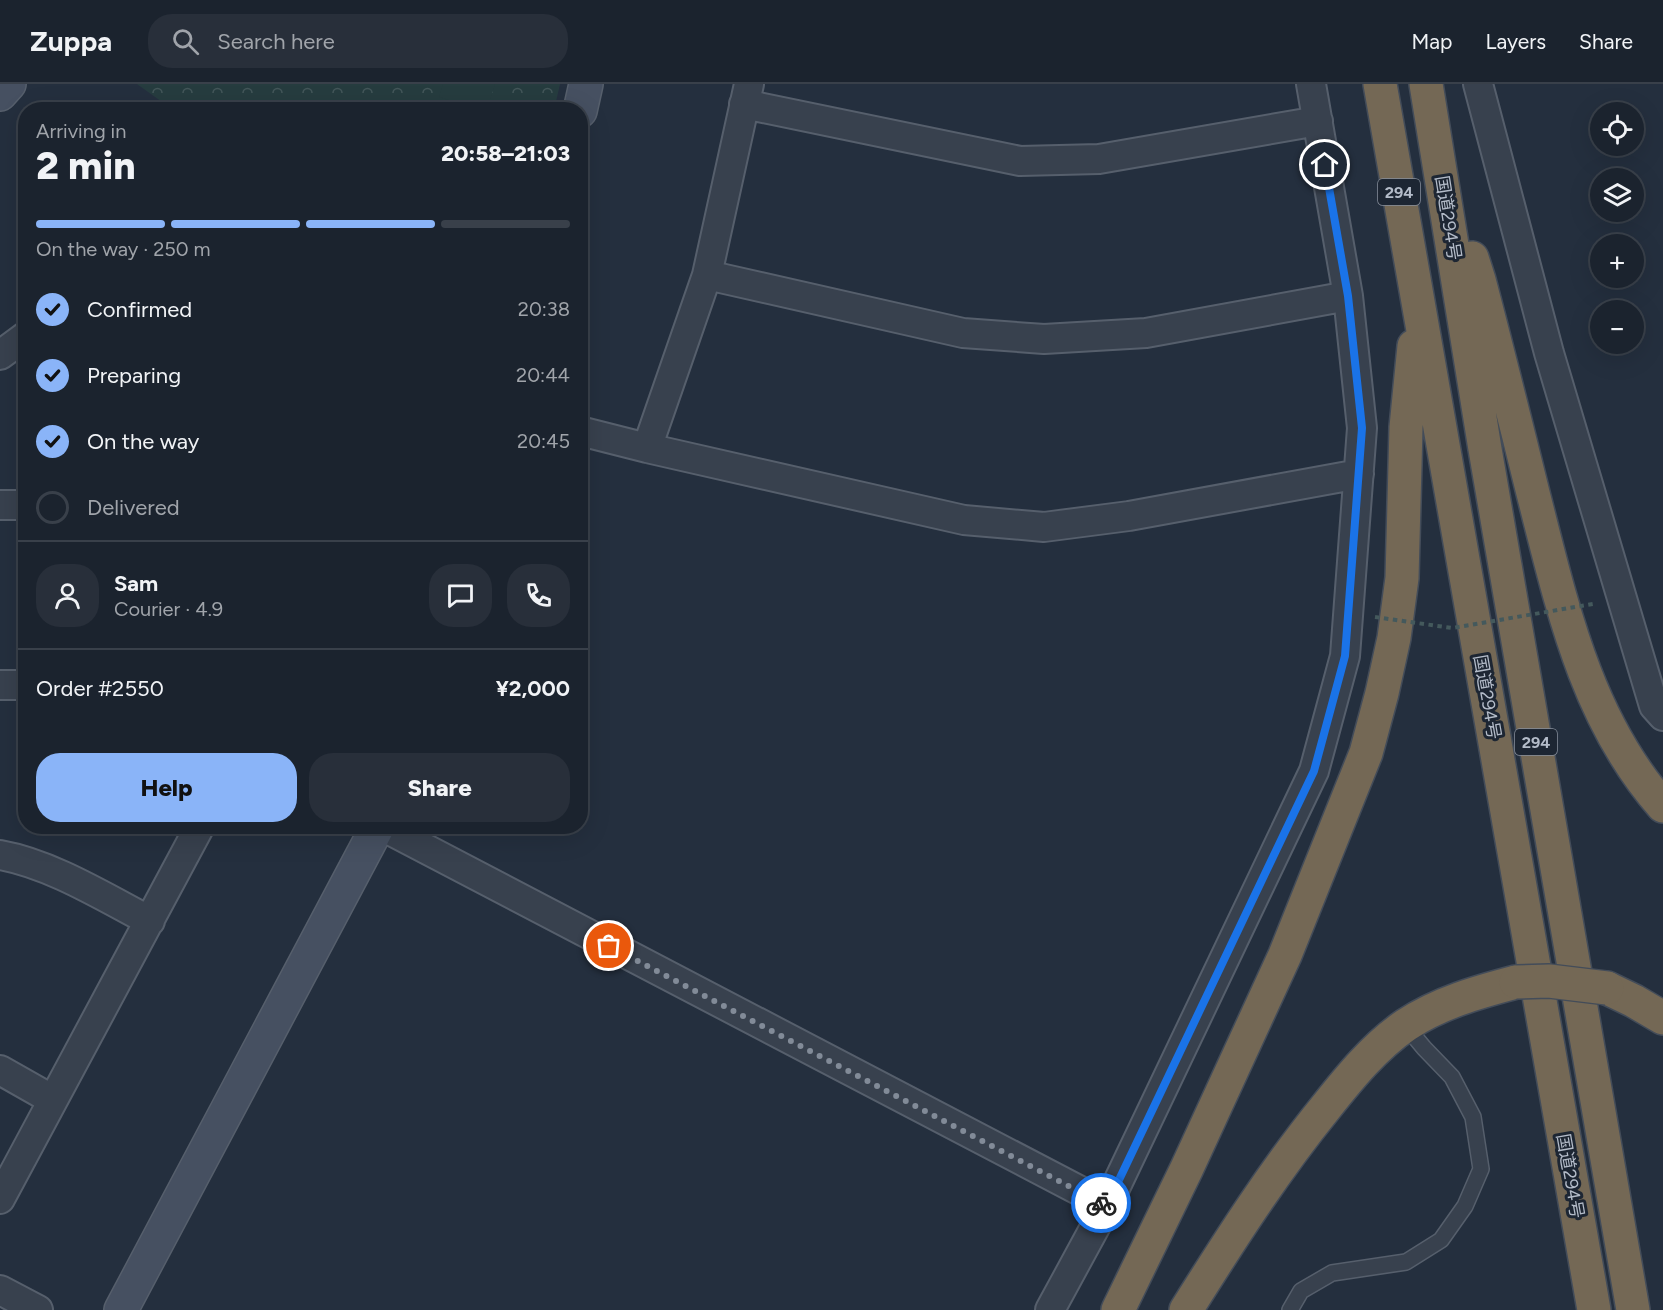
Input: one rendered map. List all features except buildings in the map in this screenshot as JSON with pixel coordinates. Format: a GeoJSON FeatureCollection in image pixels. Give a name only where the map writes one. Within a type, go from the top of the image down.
{"type":"FeatureCollection","features":[{"type":"Feature","properties":{"kind":"highway","name":"国道294号"},"geometry":{"type":"LineString","coordinates":[[1380,84],[1594,1310]]}},
{"type":"Feature","properties":{"kind":"highway","name":"国道294号"},"geometry":{"type":"LineString","coordinates":[[1426,84],[1485,449],[1633,1310]]}},
{"type":"Feature","properties":{"kind":"highway"},"geometry":{"type":"LineString","coordinates":[[1442,174],[1479,280],[1559,594],[1576,650],[1596,700],[1624,753],[1663,806]]}},
{"type":"Feature","properties":{"kind":"highway"},"geometry":{"type":"LineString","coordinates":[[1118,1310],[1286,955],[1366,753],[1394,638],[1402,578],[1406,427],[1418,299]]}},
{"type":"Feature","properties":{"kind":"highway"},"geometry":{"type":"LineString","coordinates":[[1186,1310],[1239,1226],[1292,1149],[1375,1050],[1406,1025],[1436,1009],[1475,993],[1516,982],[1548,981],[1606,988],[1663,1018]]}},
{"type":"Feature","properties":{"kind":"street"},"geometry":{"type":"LineString","coordinates":[[0,94],[9,84]]}},
{"type":"Feature","properties":{"kind":"street"},"geometry":{"type":"LineString","coordinates":[[582,102],[586,84]]}},
{"type":"Feature","properties":{"kind":"street"},"geometry":{"type":"LineString","coordinates":[[1050,1310],[1107,1205],[1314,771],[1345,656],[1362,428],[1348,296],[1311,84]]}},
{"type":"Feature","properties":{"kind":"street"},"geometry":{"type":"LineString","coordinates":[[1478,84],[1549,353],[1654,706],[1663,716]]}},
{"type":"Feature","properties":{"kind":"street"},"geometry":{"type":"LineString","coordinates":[[647,448],[707,274],[746,94],[1020,161],[1099,159],[1318,121]]}},
{"type":"Feature","properties":{"kind":"street"},"geometry":{"type":"LineString","coordinates":[[707,274],[963,333],[1044,339],[1146,333],[1348,296]]}},
{"type":"Feature","properties":{"kind":"street"},"geometry":{"type":"LineString","coordinates":[[0,355],[18,342]]}},
{"type":"Feature","properties":{"kind":"street"},"geometry":{"type":"LineString","coordinates":[[588,433],[964,520],[1044,527],[1129,516],[1359,474]]}},
{"type":"Feature","properties":{"kind":"street"},"geometry":{"type":"LineString","coordinates":[[0,505],[18,505]]}},
{"type":"Feature","properties":{"kind":"street"},"geometry":{"type":"LineString","coordinates":[[0,685],[18,685]]}},
{"type":"Feature","properties":{"kind":"street"},"geometry":{"type":"LineString","coordinates":[[0,1199],[196,834]]}},
{"type":"Feature","properties":{"kind":"street"},"geometry":{"type":"LineString","coordinates":[[121,1310],[376,834]]}},
{"type":"Feature","properties":{"kind":"street"},"geometry":{"type":"LineString","coordinates":[[395,834],[1107,1205]]}},
{"type":"Feature","properties":{"kind":"street"},"geometry":{"type":"LineString","coordinates":[[0,855],[15,857],[69,879],[150,921]]}},
{"type":"Feature","properties":{"kind":"street"},"geometry":{"type":"LineString","coordinates":[[0,1070],[53,1100]]}},
{"type":"Feature","properties":{"kind":"street"},"geometry":{"type":"LineString","coordinates":[[0,1290],[38,1310]]}},
{"type":"Feature","properties":{"kind":"lane"},"geometry":{"type":"LineString","coordinates":[[1290,1310],[1301,1291],[1332,1273],[1406,1262],[1441,1240],[1465,1206],[1477,1178],[1480,1169],[1473,1117],[1452,1077],[1406,1025]]}},
{"type":"Feature","properties":{"kind":"path"},"geometry":{"type":"LineString","coordinates":[[1375,617],[1452,628],[1593,604]]}},
{"type":"Feature","properties":{"kind":"green space"},"geometry":{"type":"Polygon","coordinates":[[[137,84],[560,84],[556,102],[162,102],[137,84]]]}},
{"type":"Feature","properties":{"kind":"green space"},"geometry":{"type":"Polygon","coordinates":[[[443,84],[495,84],[489,102],[456,102],[439,97],[443,84]]]}},
{"type":"Feature","properties":{"kind":"way so far"},"geometry":{"type":"LineString","coordinates":[[609,946],[1101,1203]]}},
{"type":"Feature","properties":{"kind":"route"},"geometry":{"type":"LineString","coordinates":[[1101,1203],[1107,1205],[1314,771],[1345,656],[1362,428],[1348,296],[1325,165]]}}]}
